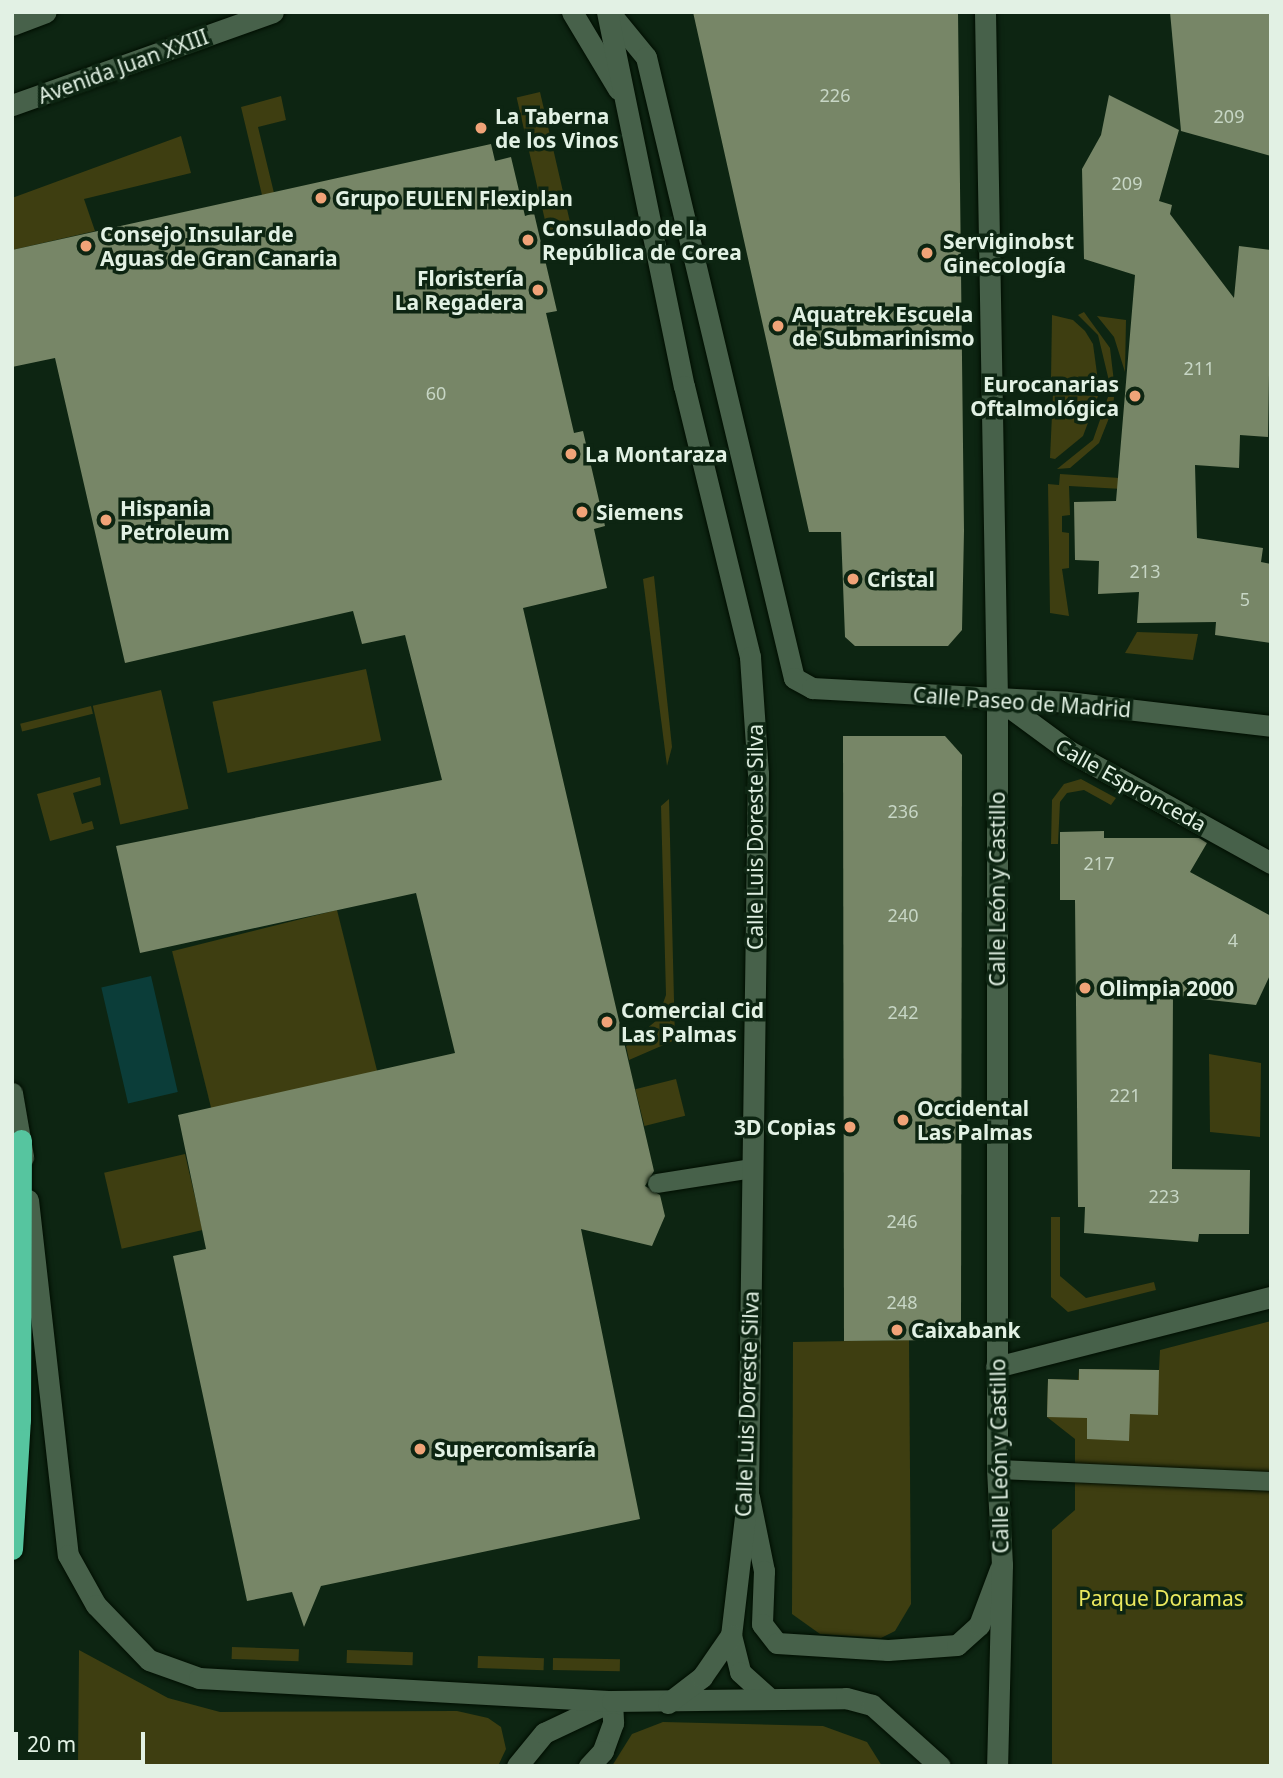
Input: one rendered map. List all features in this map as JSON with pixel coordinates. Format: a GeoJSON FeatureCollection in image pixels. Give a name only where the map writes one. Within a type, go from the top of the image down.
{"type":"FeatureCollection","features":[{"type":"Feature","properties":{"kind":"highway"},"geometry":{"type":"LineString","coordinates":[[12,1549],[20,1420],[21,1140]]}},
{"type":"Feature","properties":{"kind":"street"},"geometry":{"type":"LineString","coordinates":[[12,25],[46,12]]}},
{"type":"Feature","properties":{"kind":"street","name":"Avenida Juan XXIII"},"geometry":{"type":"LineString","coordinates":[[12,105],[273,12]]}},
{"type":"Feature","properties":{"kind":"street"},"geometry":{"type":"LineString","coordinates":[[572,12],[628,106]]}},
{"type":"Feature","properties":{"kind":"street","name":"Calle Luis Doreste Silva"},"geometry":{"type":"LineString","coordinates":[[608,12],[684,386],[750,657],[758,774],[748,1491],[731,1635],[740,1672],[767,1696]]}},
{"type":"Feature","properties":{"kind":"street","name":"Calle Luis Doreste Silva"},"geometry":{"type":"LineString","coordinates":[[608,12],[646,57],[788,660]]}},
{"type":"Feature","properties":{"kind":"street","name":"Calle León y Castillo"},"geometry":{"type":"LineString","coordinates":[[985,12],[997,698],[996,1469],[1002,1565],[997,1766]]}},
{"type":"Feature","properties":{"kind":"street","name":"Calle Paseo de Madrid"},"geometry":{"type":"LineString","coordinates":[[788,660],[794,678],[812,688],[997,698],[1271,726]]}},
{"type":"Feature","properties":{"kind":"street","name":"Calle Espronceda"},"geometry":{"type":"LineString","coordinates":[[997,698],[1069,751],[1271,863]]}},
{"type":"Feature","properties":{"kind":"street"},"geometry":{"type":"LineString","coordinates":[[12,1093],[21,1140],[68,1555],[96,1605],[149,1660],[199,1678],[612,1701],[668,1703],[767,1696],[846,1698],[872,1705],[940,1766]]}},
{"type":"Feature","properties":{"kind":"street"},"geometry":{"type":"LineString","coordinates":[[996,1367],[1271,1297]]}},
{"type":"Feature","properties":{"kind":"street"},"geometry":{"type":"LineString","coordinates":[[748,1491],[764,1571],[762,1624],[777,1643],[888,1650],[957,1644],[979,1625],[1002,1565]]}},
{"type":"Feature","properties":{"kind":"street","name":"Calle Luis Doreste Silva"},"geometry":{"type":"LineString","coordinates":[[668,1703],[702,1676],[731,1635]]}},
{"type":"Feature","properties":{"kind":"street"},"geometry":{"type":"LineString","coordinates":[[517,1766],[544,1733],[612,1701]]}},
{"type":"Feature","properties":{"kind":"street"},"geometry":{"type":"LineString","coordinates":[[589,1766],[603,1751],[613,1723],[612,1701]]}},
{"type":"Feature","properties":{"kind":"lane"},"geometry":{"type":"LineString","coordinates":[[657,1183],[752,1168]]}},
{"type":"Feature","properties":{"kind":"lane"},"geometry":{"type":"LineString","coordinates":[[996,1469],[1271,1481]]}},
{"type":"Feature","properties":{"kind":"green space"},"geometry":{"type":"Polygon","coordinates":[[[540,92],[571,227],[548,233],[517,97],[540,92]]]}},
{"type":"Feature","properties":{"kind":"green space"},"geometry":{"type":"Polygon","coordinates":[[[281,96],[286,120],[258,127],[274,193],[262,195],[241,107],[281,96]]]}},
{"type":"Feature","properties":{"kind":"green space"},"geometry":{"type":"Polygon","coordinates":[[[181,136],[191,173],[84,199],[95,231],[12,250],[12,198],[181,136]]]}},
{"type":"Feature","properties":{"kind":"green space"},"geometry":{"type":"Polygon","coordinates":[[[1084,312],[1110,348],[1114,382],[1109,381],[1098,335],[1078,315],[1084,312]]]}},
{"type":"Feature","properties":{"kind":"green space"},"geometry":{"type":"Polygon","coordinates":[[[1052,315],[1073,320],[1085,331],[1093,344],[1098,381],[1051,380],[1052,315]]]}},
{"type":"Feature","properties":{"kind":"green space"},"geometry":{"type":"Polygon","coordinates":[[[1097,316],[1126,320],[1125,372],[1114,337],[1097,316]]]}},
{"type":"Feature","properties":{"kind":"green space"},"geometry":{"type":"Polygon","coordinates":[[[1053,393],[1098,396],[1083,436],[1055,459],[1050,458],[1053,393]]]}},
{"type":"Feature","properties":{"kind":"green space"},"geometry":{"type":"Polygon","coordinates":[[[1108,397],[1114,397],[1113,408],[1099,443],[1070,468],[1057,469],[1093,440],[1108,397]]]}},
{"type":"Feature","properties":{"kind":"green space"},"geometry":{"type":"Polygon","coordinates":[[[1060,474],[1194,483],[1193,493],[1069,486],[1070,515],[1062,516],[1062,532],[1069,533],[1069,568],[1062,569],[1069,616],[1050,613],[1048,484],[1059,485],[1060,474]]]}},
{"type":"Feature","properties":{"kind":"green space"},"geometry":{"type":"Polygon","coordinates":[[[654,576],[672,747],[667,766],[643,579],[654,576]]]}},
{"type":"Feature","properties":{"kind":"green space"},"geometry":{"type":"Polygon","coordinates":[[[1137,632],[1198,634],[1193,660],[1125,653],[1137,632]]]}},
{"type":"Feature","properties":{"kind":"green space"},"geometry":{"type":"Polygon","coordinates":[[[366,669],[381,740],[228,773],[212,702],[366,669]]]}},
{"type":"Feature","properties":{"kind":"green space"},"geometry":{"type":"Polygon","coordinates":[[[161,690],[188,809],[120,825],[93,706],[161,690]]]}},
{"type":"Feature","properties":{"kind":"green space"},"geometry":{"type":"Polygon","coordinates":[[[91,706],[93,714],[22,731],[20,724],[91,706]]]}},
{"type":"Feature","properties":{"kind":"green space"},"geometry":{"type":"Polygon","coordinates":[[[100,777],[101,785],[73,793],[82,824],[92,821],[94,829],[50,841],[37,794],[100,777]]]}},
{"type":"Feature","properties":{"kind":"green space"},"geometry":{"type":"Polygon","coordinates":[[[1081,779],[1116,798],[1111,805],[1084,790],[1067,793],[1060,802],[1058,844],[1051,844],[1052,800],[1064,784],[1081,779]]]}},
{"type":"Feature","properties":{"kind":"green space"},"geometry":{"type":"Polygon","coordinates":[[[669,799],[675,1040],[629,1060],[626,1046],[657,1020],[666,995],[661,806],[669,799]]]}},
{"type":"Feature","properties":{"kind":"green space"},"geometry":{"type":"Polygon","coordinates":[[[337,910],[377,1071],[212,1112],[172,951],[337,910]]]}},
{"type":"Feature","properties":{"kind":"green space"},"geometry":{"type":"Polygon","coordinates":[[[1209,1054],[1261,1063],[1260,1137],[1210,1132],[1209,1054]]]}},
{"type":"Feature","properties":{"kind":"green space"},"geometry":{"type":"Polygon","coordinates":[[[676,1079],[685,1116],[644,1126],[635,1089],[676,1079]]]}},
{"type":"Feature","properties":{"kind":"green space"},"geometry":{"type":"Polygon","coordinates":[[[185,1154],[203,1230],[122,1249],[104,1173],[185,1154]]]}},
{"type":"Feature","properties":{"kind":"green space"},"geometry":{"type":"Polygon","coordinates":[[[1051,1217],[1060,1217],[1060,1276],[1086,1298],[1154,1282],[1156,1290],[1068,1312],[1051,1297],[1051,1217]]]}},
{"type":"Feature","properties":{"kind":"green space","name":"Parque Doramas"},"geometry":{"type":"Polygon","coordinates":[[[1271,1321],[1271,1766],[1052,1766],[1052,1530],[1075,1510],[1075,1439],[1047,1417],[1048,1379],[1078,1380],[1079,1369],[1159,1370],[1160,1350],[1271,1321]]]}},
{"type":"Feature","properties":{"kind":"green space"},"geometry":{"type":"Polygon","coordinates":[[[909,1340],[911,1604],[895,1631],[881,1638],[820,1634],[792,1614],[793,1342],[909,1340]]]}},
{"type":"Feature","properties":{"kind":"green space"},"geometry":{"type":"Polygon","coordinates":[[[232,1647],[299,1649],[299,1661],[232,1659],[232,1647]]]}},
{"type":"Feature","properties":{"kind":"green space"},"geometry":{"type":"Polygon","coordinates":[[[79,1650],[168,1698],[220,1712],[457,1711],[488,1718],[501,1727],[506,1749],[498,1766],[78,1766],[79,1650]]]}},
{"type":"Feature","properties":{"kind":"green space"},"geometry":{"type":"Polygon","coordinates":[[[347,1650],[413,1652],[413,1665],[347,1663],[347,1650]]]}},
{"type":"Feature","properties":{"kind":"green space"},"geometry":{"type":"Polygon","coordinates":[[[478,1656],[544,1658],[544,1670],[478,1668],[478,1656]]]}},
{"type":"Feature","properties":{"kind":"green space"},"geometry":{"type":"Polygon","coordinates":[[[553,1658],[620,1659],[620,1671],[553,1670],[553,1658]]]}},
{"type":"Feature","properties":{"kind":"green space"},"geometry":{"type":"Polygon","coordinates":[[[663,1722],[823,1726],[867,1742],[882,1766],[612,1766],[632,1734],[663,1722]]]}},
{"type":"Feature","properties":{"kind":"water"},"geometry":{"type":"Polygon","coordinates":[[[151,976],[178,1092],[128,1103],[101,987],[151,976]]]}},
{"type":"Feature","properties":{"kind":"building"},"geometry":{"type":"Polygon","coordinates":[[[693,12],[958,12],[964,531],[962,630],[948,646],[855,646],[845,637],[841,532],[809,532],[693,12]]]}},
{"type":"Feature","properties":{"kind":"building"},"geometry":{"type":"Polygon","coordinates":[[[1170,12],[1271,12],[1271,156],[1181,131],[1170,12]]]}},
{"type":"Feature","properties":{"kind":"building"},"geometry":{"type":"Polygon","coordinates":[[[1109,95],[1179,130],[1159,201],[1172,205],[1170,214],[1234,298],[1239,246],[1271,250],[1268,437],[1240,435],[1239,468],[1195,465],[1197,538],[1263,548],[1261,562],[1271,564],[1271,643],[1215,635],[1216,622],[1137,623],[1139,592],[1098,594],[1099,561],[1075,560],[1074,502],[1116,501],[1135,275],[1084,259],[1082,169],[1101,135],[1109,95]]]}},
{"type":"Feature","properties":{"kind":"building"},"geometry":{"type":"Polygon","coordinates":[[[491,144],[495,161],[511,157],[525,216],[534,213],[557,311],[546,313],[574,433],[583,431],[605,526],[594,529],[607,588],[523,608],[654,1171],[645,1186],[660,1195],[665,1216],[652,1246],[581,1229],[640,1519],[321,1586],[304,1627],[292,1592],[247,1601],[173,1256],[206,1249],[178,1115],[455,1053],[416,893],[140,953],[116,846],[442,780],[405,635],[362,644],[353,611],[125,663],[55,358],[12,367],[12,250],[491,144]]]}},
{"type":"Feature","properties":{"kind":"building"},"geometry":{"type":"Polygon","coordinates":[[[843,736],[945,736],[962,755],[961,1321],[942,1340],[844,1341],[843,736]]]}},
{"type":"Feature","properties":{"kind":"building"},"geometry":{"type":"Polygon","coordinates":[[[1104,831],[1104,838],[1199,838],[1207,843],[1190,872],[1271,916],[1271,973],[1256,1005],[1173,996],[1172,1169],[1250,1170],[1249,1234],[1199,1234],[1198,1242],[1084,1233],[1085,1207],[1078,1207],[1075,900],[1060,900],[1060,832],[1104,831]]]}},
{"type":"Feature","properties":{"kind":"building"},"geometry":{"type":"Polygon","coordinates":[[[1079,1369],[1159,1370],[1158,1415],[1130,1414],[1129,1441],[1087,1439],[1087,1418],[1047,1417],[1048,1379],[1079,1380],[1079,1369]]]}},
{"type":"Feature","properties":{"kind":"place","name":"La Taberna de los Vinos"},"geometry":{"type":"Point","coordinates":[481,128]}},
{"type":"Feature","properties":{"kind":"place","name":"Grupo EULEN Flexiplan"},"geometry":{"type":"Point","coordinates":[321,198]}},
{"type":"Feature","properties":{"kind":"place","name":"Consulado de la República de Corea"},"geometry":{"type":"Point","coordinates":[528,240]}},
{"type":"Feature","properties":{"kind":"place","name":"Consejo Insular de Aguas de Gran Canaria"},"geometry":{"type":"Point","coordinates":[86,246]}},
{"type":"Feature","properties":{"kind":"place","name":"Serviginobst Ginecología"},"geometry":{"type":"Point","coordinates":[927,253]}},
{"type":"Feature","properties":{"kind":"place","name":"Floristería La Regadera"},"geometry":{"type":"Point","coordinates":[538,290]}},
{"type":"Feature","properties":{"kind":"place","name":"Aquatrek Escuela de Submarinismo"},"geometry":{"type":"Point","coordinates":[778,326]}},
{"type":"Feature","properties":{"kind":"place","name":"Eurocanarias Oftalmológica"},"geometry":{"type":"Point","coordinates":[1135,396]}},
{"type":"Feature","properties":{"kind":"place","name":"La Montaraza"},"geometry":{"type":"Point","coordinates":[571,454]}},
{"type":"Feature","properties":{"kind":"place","name":"Siemens"},"geometry":{"type":"Point","coordinates":[582,512]}},
{"type":"Feature","properties":{"kind":"place","name":"Hispania Petroleum"},"geometry":{"type":"Point","coordinates":[106,520]}},
{"type":"Feature","properties":{"kind":"place","name":"Cristal"},"geometry":{"type":"Point","coordinates":[853,579]}},
{"type":"Feature","properties":{"kind":"place","name":"Olimpia 2000"},"geometry":{"type":"Point","coordinates":[1085,988]}},
{"type":"Feature","properties":{"kind":"place","name":"Comercial Cid Las Palmas"},"geometry":{"type":"Point","coordinates":[607,1022]}},
{"type":"Feature","properties":{"kind":"place","name":"Occidental Las Palmas"},"geometry":{"type":"Point","coordinates":[903,1120]}},
{"type":"Feature","properties":{"kind":"place","name":"3D Copias"},"geometry":{"type":"Point","coordinates":[850,1127]}},
{"type":"Feature","properties":{"kind":"place","name":"Caixabank"},"geometry":{"type":"Point","coordinates":[897,1330]}},
{"type":"Feature","properties":{"kind":"place","name":"Supercomisaría"},"geometry":{"type":"Point","coordinates":[420,1449]}}]}
